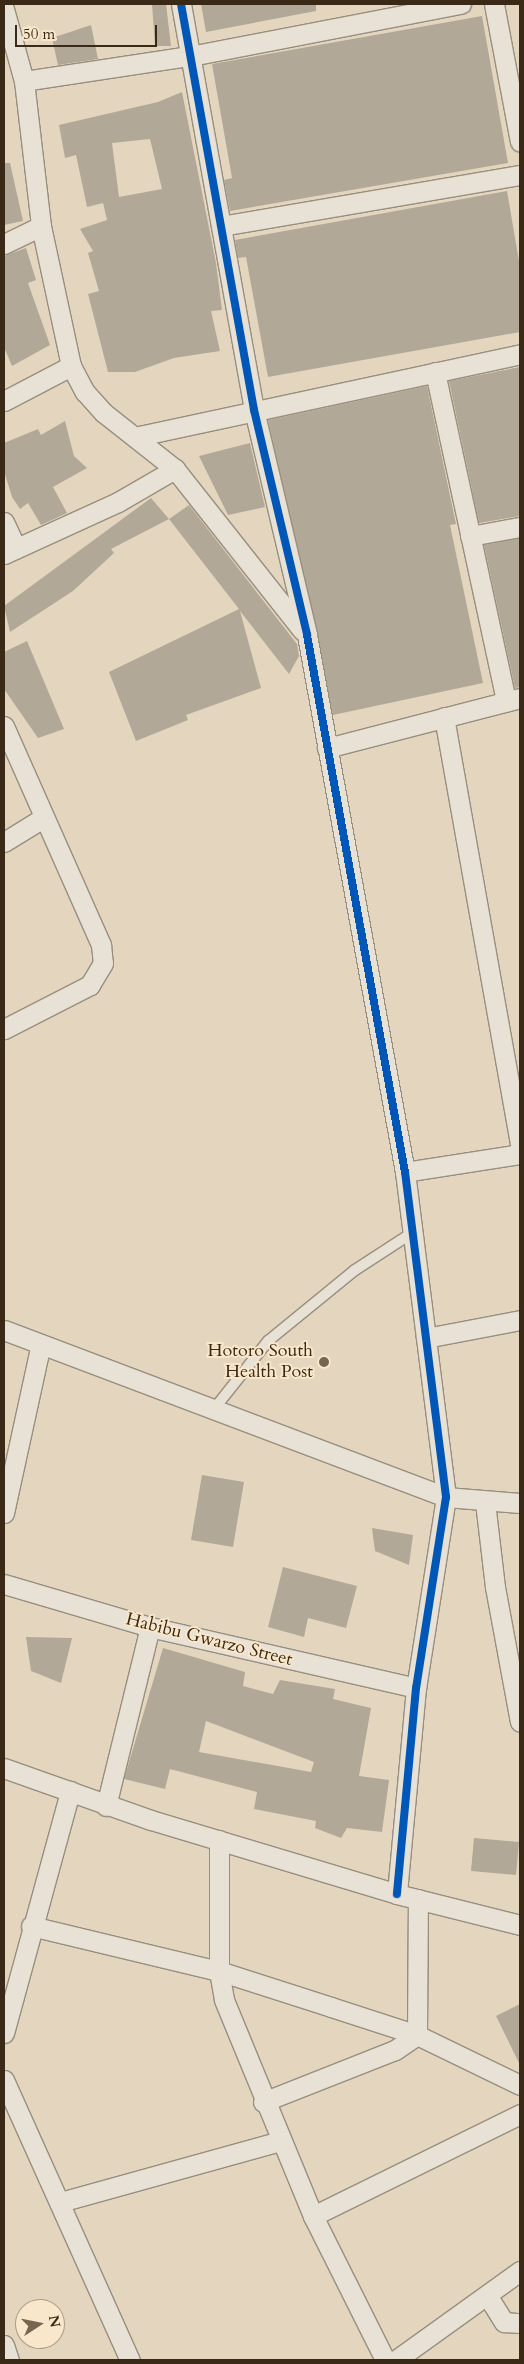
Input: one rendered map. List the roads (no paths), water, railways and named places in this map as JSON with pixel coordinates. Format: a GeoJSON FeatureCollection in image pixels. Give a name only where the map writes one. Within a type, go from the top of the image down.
{"type":"FeatureCollection","features":[{"type":"Feature","properties":{"kind":"street"},"geometry":{"type":"LineString","coordinates":[[182,4],[254,410],[307,635],[405,1172],[446,1497],[416,1688],[397,1894]]}},
{"type":"Feature","properties":{"kind":"street"},"geometry":{"type":"LineString","coordinates":[[24,81],[190,56],[461,4]]}},
{"type":"Feature","properties":{"kind":"street"},"geometry":{"type":"LineString","coordinates":[[494,4],[520,142]]}},
{"type":"Feature","properties":{"kind":"street"},"geometry":{"type":"LineString","coordinates":[[4,9],[24,81],[41,226],[71,366],[85,392],[104,413],[139,436],[175,469],[307,635]]}},
{"type":"Feature","properties":{"kind":"street"},"geometry":{"type":"LineString","coordinates":[[220,226],[520,175]]}},
{"type":"Feature","properties":{"kind":"street"},"geometry":{"type":"LineString","coordinates":[[4,244],[41,226]]}},
{"type":"Feature","properties":{"kind":"street"},"geometry":{"type":"LineString","coordinates":[[139,436],[520,354]]}},
{"type":"Feature","properties":{"kind":"street"},"geometry":{"type":"LineString","coordinates":[[4,401],[71,366]]}},
{"type":"Feature","properties":{"kind":"street"},"geometry":{"type":"LineString","coordinates":[[327,748],[513,699],[470,536],[435,372]]}},
{"type":"Feature","properties":{"kind":"street"},"geometry":{"type":"LineString","coordinates":[[4,522],[10,551],[118,502],[175,469]]}},
{"type":"Feature","properties":{"kind":"street"},"geometry":{"type":"LineString","coordinates":[[470,536],[520,526]]}},
{"type":"Feature","properties":{"kind":"street"},"geometry":{"type":"LineString","coordinates":[[444,716],[520,1145]]}},
{"type":"Feature","properties":{"kind":"street"},"geometry":{"type":"LineString","coordinates":[[4,726],[43,818],[102,945],[103,963],[90,985],[4,1029]]}},
{"type":"Feature","properties":{"kind":"street"},"geometry":{"type":"LineString","coordinates":[[4,842],[43,818]]}},
{"type":"Feature","properties":{"kind":"street"},"geometry":{"type":"LineString","coordinates":[[405,1172],[520,1154]]}},
{"type":"Feature","properties":{"kind":"street"},"geometry":{"type":"LineString","coordinates":[[426,1338],[520,1320]]}},
{"type":"Feature","properties":{"kind":"street"},"geometry":{"type":"LineString","coordinates":[[4,1330],[446,1497],[485,1502],[520,1503]]}},
{"type":"Feature","properties":{"kind":"street"},"geometry":{"type":"LineString","coordinates":[[4,1513],[40,1344]]}},
{"type":"Feature","properties":{"kind":"street"},"geometry":{"type":"LineString","coordinates":[[485,1502],[494,1587],[520,1722]]}},
{"type":"Feature","properties":{"kind":"street","name":"Habibu Gwarzo Street"},"geometry":{"type":"LineString","coordinates":[[4,1584],[150,1628],[416,1688]]}},
{"type":"Feature","properties":{"kind":"street"},"geometry":{"type":"LineString","coordinates":[[106,1806],[150,1628]]}},
{"type":"Feature","properties":{"kind":"street"},"geometry":{"type":"LineString","coordinates":[[4,1768],[106,1806],[218,1840],[397,1894],[520,1924]]}},
{"type":"Feature","properties":{"kind":"street"},"geometry":{"type":"LineString","coordinates":[[4,2033],[31,1926],[70,1791]]}},
{"type":"Feature","properties":{"kind":"street"},"geometry":{"type":"LineString","coordinates":[[218,1840],[219,1971],[224,2000],[263,2102],[313,2216],[385,2360]]}},
{"type":"Feature","properties":{"kind":"street"},"geometry":{"type":"LineString","coordinates":[[417,2035],[418,1899]]}},
{"type":"Feature","properties":{"kind":"street"},"geometry":{"type":"LineString","coordinates":[[31,1926],[219,1971],[417,2035],[520,2085]]}},
{"type":"Feature","properties":{"kind":"street"},"geometry":{"type":"LineString","coordinates":[[263,2102],[395,2050],[417,2035]]}},
{"type":"Feature","properties":{"kind":"street"},"geometry":{"type":"LineString","coordinates":[[4,2080],[130,2360]]}},
{"type":"Feature","properties":{"kind":"street"},"geometry":{"type":"LineString","coordinates":[[313,2216],[520,2114]]}},
{"type":"Feature","properties":{"kind":"street"},"geometry":{"type":"LineString","coordinates":[[60,2202],[280,2141]]}},
{"type":"Feature","properties":{"kind":"street"},"geometry":{"type":"LineString","coordinates":[[396,2360],[520,2271]]}},
{"type":"Feature","properties":{"kind":"street"},"geometry":{"type":"LineString","coordinates":[[486,2295],[504,2322],[520,2323]]}},
{"type":"Feature","properties":{"kind":"street"},"geometry":{"type":"LineString","coordinates":[[4,2344],[9,2360]]}},
{"type":"Feature","properties":{"kind":"lane"},"geometry":{"type":"LineString","coordinates":[[214,1409],[268,1341],[355,1270],[412,1233]]}},
{"type":"Feature","properties":{"kind":"place","name":"Hotoro South Health Post"},"geometry":{"type":"Point","coordinates":[324,1362]}}]}
